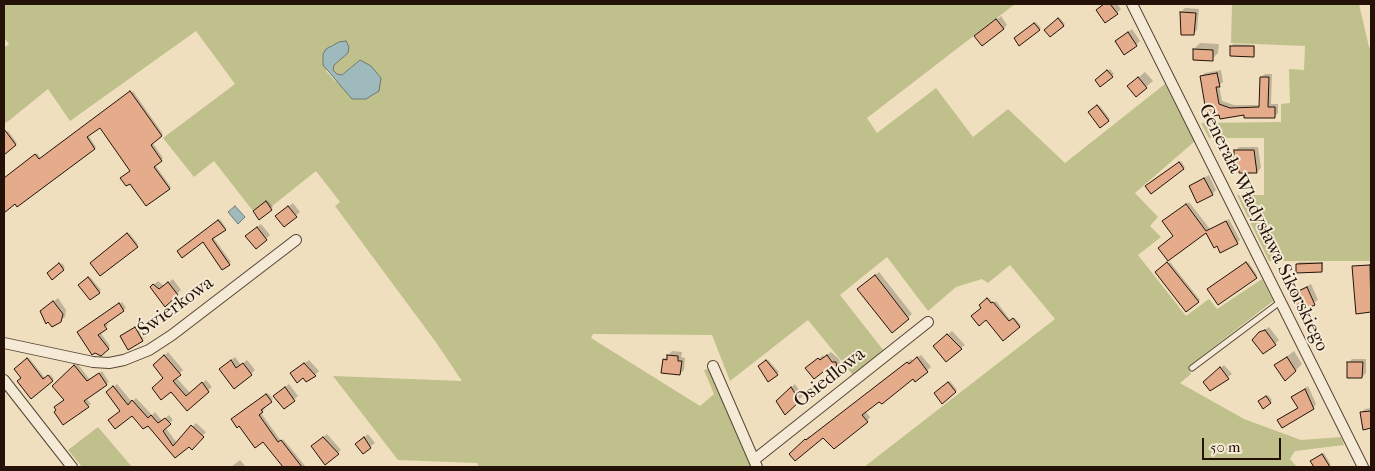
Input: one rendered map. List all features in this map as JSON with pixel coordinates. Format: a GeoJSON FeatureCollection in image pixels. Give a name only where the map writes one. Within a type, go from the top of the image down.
{"type":"FeatureCollection","features":[{"type":"Feature","properties":{"kind":"street","name":"Generała Władysława Sikorskiego"},"geometry":{"type":"LineString","coordinates":[[1132,4],[1363,467]]}},
{"type":"Feature","properties":{"kind":"street","name":"Świerkowa"},"geometry":{"type":"LineString","coordinates":[[4,343],[92,362],[109,363],[124,360],[149,350],[172,335],[296,240]]}},
{"type":"Feature","properties":{"kind":"street","name":"Osiedlowa"},"geometry":{"type":"LineString","coordinates":[[756,464],[928,322]]}},
{"type":"Feature","properties":{"kind":"street"},"geometry":{"type":"LineString","coordinates":[[713,366],[756,464]]}},
{"type":"Feature","properties":{"kind":"street"},"geometry":{"type":"LineString","coordinates":[[4,380],[72,467]]}},
{"type":"Feature","properties":{"kind":"lane"},"geometry":{"type":"LineString","coordinates":[[1192,368],[1280,302]]}},
{"type":"Feature","properties":{"kind":"green space"},"geometry":{"type":"Polygon","coordinates":[[[4,4],[1015,4],[867,118],[877,133],[936,88],[973,137],[1008,109],[1065,163],[1165,84],[1195,141],[1135,193],[1158,217],[1150,226],[1161,237],[1138,255],[1186,316],[1209,299],[1217,309],[1262,279],[1273,301],[1188,367],[1191,374],[1180,383],[1244,419],[1301,440],[1341,437],[1344,445],[1295,451],[1290,459],[1297,467],[864,467],[1055,319],[1010,265],[988,283],[982,279],[956,287],[928,311],[887,257],[840,295],[884,351],[853,375],[808,320],[730,381],[712,335],[593,334],[591,338],[700,406],[714,394],[704,370],[709,369],[753,467],[479,467],[477,463],[398,460],[333,376],[462,381],[435,341],[335,206],[340,202],[316,171],[271,207],[266,201],[253,211],[214,161],[194,177],[163,138],[235,84],[196,31],[70,121],[48,89],[6,123],[4,121],[4,48],[9,44],[4,38],[4,4]],[[346,41],[331,45],[326,71],[335,81],[381,78],[371,66],[360,60],[342,75],[337,74],[333,70],[334,65],[348,52],[346,41]]]}},
{"type":"Feature","properties":{"kind":"green space"},"geometry":{"type":"Polygon","coordinates":[[[1232,4],[1359,4],[1369,47],[1371,48],[1371,261],[1269,261],[1237,195],[1264,195],[1264,138],[1209,138],[1201,123],[1281,122],[1281,104],[1290,103],[1289,69],[1304,70],[1305,46],[1231,43],[1232,4]]]}},
{"type":"Feature","properties":{"kind":"green space"},"geometry":{"type":"Polygon","coordinates":[[[98,427],[132,467],[82,467],[68,450],[98,427]]]}},
{"type":"Feature","properties":{"kind":"water"},"geometry":{"type":"Polygon","coordinates":[[[346,41],[349,47],[348,53],[334,65],[333,70],[337,74],[342,75],[360,60],[371,66],[381,78],[379,91],[366,99],[352,99],[323,65],[323,54],[326,49],[339,42],[346,41]]]}},
{"type":"Feature","properties":{"kind":"water"},"geometry":{"type":"Polygon","coordinates":[[[235,206],[245,217],[238,224],[228,212],[235,206]]]}},
{"type":"Feature","properties":{"kind":"building"},"geometry":{"type":"Polygon","coordinates":[[[1104,4],[1110,4],[1118,14],[1105,23],[1096,10],[1104,4]]]}},
{"type":"Feature","properties":{"kind":"building"},"geometry":{"type":"Polygon","coordinates":[[[1180,12],[1196,13],[1194,35],[1181,35],[1180,12]]]}},
{"type":"Feature","properties":{"kind":"building"},"geometry":{"type":"Polygon","coordinates":[[[1058,18],[1064,26],[1050,37],[1044,30],[1058,18]]]}},
{"type":"Feature","properties":{"kind":"building"},"geometry":{"type":"Polygon","coordinates":[[[996,19],[1004,29],[982,46],[974,36],[996,19]]]}},
{"type":"Feature","properties":{"kind":"building"},"geometry":{"type":"Polygon","coordinates":[[[1034,23],[1040,30],[1019,46],[1014,38],[1034,23]]]}},
{"type":"Feature","properties":{"kind":"building"},"geometry":{"type":"Polygon","coordinates":[[[1128,32],[1137,46],[1124,55],[1115,41],[1128,32]]]}},
{"type":"Feature","properties":{"kind":"building"},"geometry":{"type":"Polygon","coordinates":[[[1230,46],[1254,46],[1254,57],[1230,56],[1230,46]]]}},
{"type":"Feature","properties":{"kind":"building"},"geometry":{"type":"Polygon","coordinates":[[[1193,49],[1213,50],[1213,61],[1193,60],[1193,49]]]}},
{"type":"Feature","properties":{"kind":"building"},"geometry":{"type":"Polygon","coordinates":[[[1107,70],[1113,77],[1100,87],[1095,80],[1107,70]]]}},
{"type":"Feature","properties":{"kind":"building"},"geometry":{"type":"Polygon","coordinates":[[[1217,73],[1220,87],[1216,87],[1219,104],[1230,108],[1259,107],[1260,77],[1269,77],[1268,107],[1275,107],[1275,118],[1244,118],[1244,115],[1220,119],[1219,115],[1207,117],[1200,76],[1217,73]]]}},
{"type":"Feature","properties":{"kind":"building"},"geometry":{"type":"Polygon","coordinates":[[[1138,77],[1147,88],[1136,97],[1127,86],[1138,77]]]}},
{"type":"Feature","properties":{"kind":"building"},"geometry":{"type":"Polygon","coordinates":[[[130,91],[162,136],[151,145],[162,161],[154,167],[170,189],[146,206],[130,184],[126,186],[120,178],[130,171],[100,128],[87,137],[95,149],[17,207],[15,204],[4,213],[4,178],[35,154],[39,159],[130,91]]]}},
{"type":"Feature","properties":{"kind":"building"},"geometry":{"type":"Polygon","coordinates":[[[1097,105],[1109,121],[1100,128],[1088,112],[1097,105]]]}},
{"type":"Feature","properties":{"kind":"building"},"geometry":{"type":"Polygon","coordinates":[[[4,129],[16,145],[4,155],[4,129]]]}},
{"type":"Feature","properties":{"kind":"building"},"geometry":{"type":"Polygon","coordinates":[[[1234,150],[1254,150],[1257,173],[1239,173],[1239,167],[1234,162],[1234,150]]]}},
{"type":"Feature","properties":{"kind":"building"},"geometry":{"type":"Polygon","coordinates":[[[1179,162],[1184,169],[1151,194],[1145,186],[1179,162]]]}},
{"type":"Feature","properties":{"kind":"building"},"geometry":{"type":"Polygon","coordinates":[[[1204,178],[1213,195],[1197,203],[1189,186],[1204,178]]]}},
{"type":"Feature","properties":{"kind":"building"},"geometry":{"type":"Polygon","coordinates":[[[266,201],[272,210],[259,220],[253,211],[266,201]]]}},
{"type":"Feature","properties":{"kind":"building"},"geometry":{"type":"Polygon","coordinates":[[[1186,204],[1206,231],[1226,221],[1238,244],[1220,253],[1217,246],[1214,248],[1206,233],[1168,261],[1158,248],[1173,236],[1162,221],[1186,204]]]}},
{"type":"Feature","properties":{"kind":"building"},"geometry":{"type":"Polygon","coordinates":[[[288,206],[297,217],[284,227],[275,216],[288,206]]]}},
{"type":"Feature","properties":{"kind":"building"},"geometry":{"type":"Polygon","coordinates":[[[218,220],[226,230],[212,239],[230,265],[222,270],[203,242],[182,258],[177,251],[218,220]]]}},
{"type":"Feature","properties":{"kind":"building"},"geometry":{"type":"Polygon","coordinates":[[[257,227],[267,240],[256,249],[245,236],[257,227]]]}},
{"type":"Feature","properties":{"kind":"building"},"geometry":{"type":"Polygon","coordinates":[[[127,233],[138,247],[100,276],[90,263],[127,233]]]}},
{"type":"Feature","properties":{"kind":"building"},"geometry":{"type":"Polygon","coordinates":[[[1167,262],[1199,302],[1186,312],[1155,272],[1167,262]]]}},
{"type":"Feature","properties":{"kind":"building"},"geometry":{"type":"Polygon","coordinates":[[[1246,262],[1257,278],[1218,305],[1207,289],[1246,262]]]}},
{"type":"Feature","properties":{"kind":"building"},"geometry":{"type":"Polygon","coordinates":[[[59,263],[64,270],[52,280],[47,273],[59,263]]]}},
{"type":"Feature","properties":{"kind":"building"},"geometry":{"type":"Polygon","coordinates":[[[1322,263],[1322,272],[1296,273],[1296,264],[1322,263]]]}},
{"type":"Feature","properties":{"kind":"building"},"geometry":{"type":"Polygon","coordinates":[[[1370,265],[1371,312],[1356,314],[1352,266],[1370,265]]]}},
{"type":"Feature","properties":{"kind":"building"},"geometry":{"type":"Polygon","coordinates":[[[875,275],[909,319],[892,333],[857,289],[875,275]]]}},
{"type":"Feature","properties":{"kind":"building"},"geometry":{"type":"Polygon","coordinates":[[[88,277],[100,293],[90,300],[78,285],[88,277]]]}},
{"type":"Feature","properties":{"kind":"building"},"geometry":{"type":"Polygon","coordinates":[[[168,282],[178,295],[165,307],[150,287],[153,284],[159,289],[168,282]]]}},
{"type":"Feature","properties":{"kind":"building"},"geometry":{"type":"Polygon","coordinates":[[[1307,287],[1315,305],[1300,311],[1292,294],[1307,287]]]}},
{"type":"Feature","properties":{"kind":"building"},"geometry":{"type":"Polygon","coordinates":[[[987,298],[991,303],[993,302],[1009,321],[1013,318],[1020,327],[1003,341],[986,320],[979,326],[971,316],[981,308],[979,305],[987,298]]]}},
{"type":"Feature","properties":{"kind":"building"},"geometry":{"type":"Polygon","coordinates":[[[53,301],[63,314],[61,322],[52,327],[48,322],[46,324],[40,311],[53,301]]]}},
{"type":"Feature","properties":{"kind":"building"},"geometry":{"type":"Polygon","coordinates":[[[119,303],[124,311],[104,325],[107,329],[98,335],[109,349],[101,356],[95,353],[92,355],[77,332],[119,303]]]}},
{"type":"Feature","properties":{"kind":"building"},"geometry":{"type":"Polygon","coordinates":[[[135,327],[143,341],[128,350],[120,336],[135,327]]]}},
{"type":"Feature","properties":{"kind":"building"},"geometry":{"type":"Polygon","coordinates":[[[1265,330],[1276,345],[1263,354],[1252,340],[1259,332],[1265,330]]]}},
{"type":"Feature","properties":{"kind":"building"},"geometry":{"type":"Polygon","coordinates":[[[947,334],[962,349],[946,362],[933,346],[947,334]]]}},
{"type":"Feature","properties":{"kind":"building"},"geometry":{"type":"Polygon","coordinates":[[[164,355],[181,375],[173,381],[186,396],[202,382],[209,392],[187,411],[171,392],[161,400],[152,388],[163,378],[153,365],[164,355]]]}},
{"type":"Feature","properties":{"kind":"building"},"geometry":{"type":"Polygon","coordinates":[[[667,355],[678,356],[678,361],[682,361],[680,375],[661,373],[663,359],[667,360],[667,355]]]}},
{"type":"Feature","properties":{"kind":"building"},"geometry":{"type":"Polygon","coordinates":[[[827,355],[832,362],[836,362],[837,368],[830,373],[823,372],[814,379],[805,368],[818,358],[820,360],[827,355]]]}},
{"type":"Feature","properties":{"kind":"building"},"geometry":{"type":"Polygon","coordinates":[[[917,357],[928,372],[915,382],[913,379],[882,404],[879,402],[862,415],[868,422],[834,449],[823,438],[795,461],[789,454],[805,439],[907,362],[909,364],[917,357]]]}},
{"type":"Feature","properties":{"kind":"building"},"geometry":{"type":"Polygon","coordinates":[[[1287,357],[1296,371],[1285,381],[1274,365],[1287,357]]]}},
{"type":"Feature","properties":{"kind":"building"},"geometry":{"type":"Polygon","coordinates":[[[27,358],[43,379],[48,375],[53,381],[31,399],[17,381],[21,378],[14,369],[27,358]]]}},
{"type":"Feature","properties":{"kind":"building"},"geometry":{"type":"Polygon","coordinates":[[[231,360],[236,368],[243,363],[252,375],[234,389],[219,369],[231,360]]]}},
{"type":"Feature","properties":{"kind":"building"},"geometry":{"type":"Polygon","coordinates":[[[766,360],[778,375],[768,382],[758,366],[766,360]]]}},
{"type":"Feature","properties":{"kind":"building"},"geometry":{"type":"Polygon","coordinates":[[[1347,362],[1363,362],[1362,378],[1347,378],[1347,362]]]}},
{"type":"Feature","properties":{"kind":"building"},"geometry":{"type":"Polygon","coordinates":[[[304,363],[316,376],[306,382],[303,378],[297,383],[290,373],[304,363]]]}},
{"type":"Feature","properties":{"kind":"building"},"geometry":{"type":"Polygon","coordinates":[[[74,365],[87,381],[99,373],[107,385],[84,401],[89,407],[63,425],[54,412],[56,410],[54,407],[64,400],[52,386],[74,365]]]}},
{"type":"Feature","properties":{"kind":"building"},"geometry":{"type":"Polygon","coordinates":[[[1220,367],[1229,379],[1210,391],[1203,382],[1220,367]]]}},
{"type":"Feature","properties":{"kind":"building"},"geometry":{"type":"Polygon","coordinates":[[[948,382],[956,392],[942,404],[934,393],[948,382]]]}},
{"type":"Feature","properties":{"kind":"building"},"geometry":{"type":"Polygon","coordinates":[[[113,386],[128,405],[132,400],[148,418],[151,415],[158,423],[165,418],[171,424],[163,431],[173,446],[191,425],[204,437],[192,450],[189,447],[175,458],[148,426],[143,429],[132,416],[115,429],[108,420],[120,411],[106,392],[113,386]]]}},
{"type":"Feature","properties":{"kind":"building"},"geometry":{"type":"Polygon","coordinates":[[[285,387],[295,401],[284,409],[273,396],[285,387]]]}},
{"type":"Feature","properties":{"kind":"building"},"geometry":{"type":"Polygon","coordinates":[[[791,387],[800,401],[785,415],[776,401],[791,387]]]}},
{"type":"Feature","properties":{"kind":"building"},"geometry":{"type":"Polygon","coordinates":[[[1305,389],[1314,409],[1282,428],[1277,420],[1298,408],[1291,397],[1305,389]]]}},
{"type":"Feature","properties":{"kind":"building"},"geometry":{"type":"Polygon","coordinates":[[[266,394],[272,402],[261,410],[263,412],[259,415],[278,442],[281,440],[302,467],[283,467],[263,442],[255,448],[239,426],[237,428],[231,419],[266,394]]]}},
{"type":"Feature","properties":{"kind":"building"},"geometry":{"type":"Polygon","coordinates":[[[1266,396],[1271,403],[1263,409],[1258,401],[1266,396]]]}},
{"type":"Feature","properties":{"kind":"building"},"geometry":{"type":"Polygon","coordinates":[[[1371,411],[1371,428],[1363,430],[1360,412],[1371,411]]]}},
{"type":"Feature","properties":{"kind":"building"},"geometry":{"type":"Polygon","coordinates":[[[323,437],[339,454],[325,465],[311,446],[323,437]]]}},
{"type":"Feature","properties":{"kind":"building"},"geometry":{"type":"Polygon","coordinates":[[[364,437],[371,448],[363,454],[355,444],[364,437]]]}},
{"type":"Feature","properties":{"kind":"building"},"geometry":{"type":"Polygon","coordinates":[[[1322,454],[1330,467],[1314,467],[1310,461],[1322,454]]]}}]}
